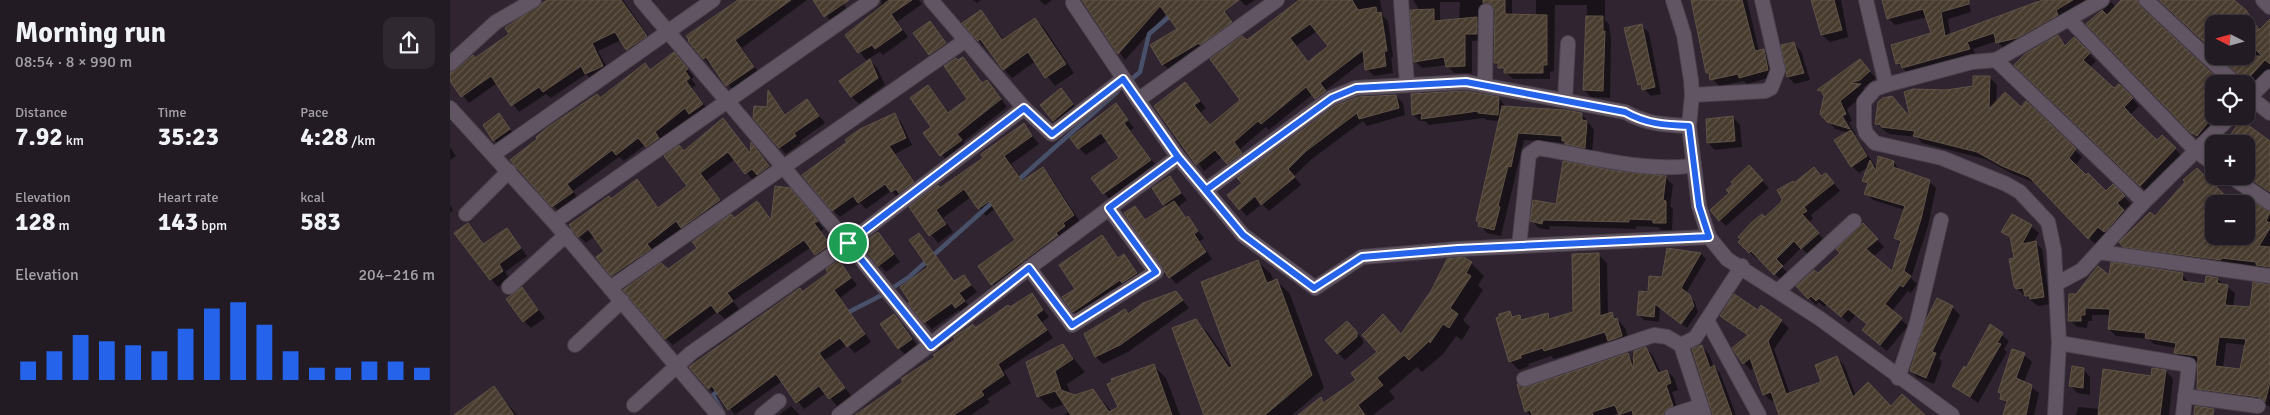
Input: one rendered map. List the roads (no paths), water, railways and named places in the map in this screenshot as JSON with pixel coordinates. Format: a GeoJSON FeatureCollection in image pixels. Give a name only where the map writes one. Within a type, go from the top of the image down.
{"type":"FeatureCollection","features":[{"type":"Feature","properties":{"kind":"street"},"geometry":{"type":"LineString","coordinates":[[451,61],[496,22],[534,0]]}},
{"type":"Feature","properties":{"kind":"street"},"geometry":{"type":"LineString","coordinates":[[641,0],[848,243],[931,346]]}},
{"type":"Feature","properties":{"kind":"street"},"geometry":{"type":"LineString","coordinates":[[494,154],[714,0]]}},
{"type":"Feature","properties":{"kind":"street"},"geometry":{"type":"LineString","coordinates":[[554,222],[872,0]]}},
{"type":"Feature","properties":{"kind":"street"},"geometry":{"type":"LineString","coordinates":[[931,0],[1024,108],[1052,134],[1123,79]]}},
{"type":"Feature","properties":{"kind":"street"},"geometry":{"type":"LineString","coordinates":[[1138,100],[1277,0]]}},
{"type":"Feature","properties":{"kind":"street"},"geometry":{"type":"LineString","coordinates":[[1401,0],[1407,84]]}},
{"type":"Feature","properties":{"kind":"street"},"geometry":{"type":"LineString","coordinates":[[1673,0],[1684,35],[1692,95],[1689,126],[1699,206],[1709,237],[1727,259],[1742,266],[1820,318],[1898,378],[1952,415]]}},
{"type":"Feature","properties":{"kind":"street"},"geometry":{"type":"LineString","coordinates":[[1692,95],[1765,91],[1771,88],[1778,70],[1762,0]]}},
{"type":"Feature","properties":{"kind":"street"},"geometry":{"type":"LineString","coordinates":[[1866,0],[1886,85]]}},
{"type":"Feature","properties":{"kind":"street"},"geometry":{"type":"LineString","coordinates":[[2055,415],[2059,343],[2054,250],[2048,222],[2020,192],[2006,184],[1942,158],[1882,145],[1871,139],[1864,126],[1864,102],[1874,89],[1886,85],[1972,62],[1996,60],[2070,20],[2102,0]]}},
{"type":"Feature","properties":{"kind":"street"},"geometry":{"type":"LineString","coordinates":[[2146,0],[2226,75]]}},
{"type":"Feature","properties":{"kind":"street"},"geometry":{"type":"LineString","coordinates":[[2263,0],[2270,7]]}},
{"type":"Feature","properties":{"kind":"street"},"geometry":{"type":"LineString","coordinates":[[1073,3],[1123,79],[1178,157],[1243,235],[1314,288],[1362,257],[1519,246],[1709,237]]}},
{"type":"Feature","properties":{"kind":"street"},"geometry":{"type":"LineString","coordinates":[[1485,84],[1486,11]]}},
{"type":"Feature","properties":{"kind":"street"},"geometry":{"type":"LineString","coordinates":[[2070,20],[2196,151],[2205,158]]}},
{"type":"Feature","properties":{"kind":"street"},"geometry":{"type":"LineString","coordinates":[[610,288],[784,169],[966,40]]}},
{"type":"Feature","properties":{"kind":"street"},"geometry":{"type":"LineString","coordinates":[[1565,100],[1568,43]]}},
{"type":"Feature","properties":{"kind":"street"},"geometry":{"type":"LineString","coordinates":[[1996,60],[2144,202]]}},
{"type":"Feature","properties":{"kind":"street"},"geometry":{"type":"LineString","coordinates":[[2255,91],[2270,77]]}},
{"type":"Feature","properties":{"kind":"street"},"geometry":{"type":"LineString","coordinates":[[1206,190],[1341,92],[1356,88],[1458,82],[1485,84],[1625,112],[1644,122],[1689,126]]}},
{"type":"Feature","properties":{"kind":"street"},"geometry":{"type":"LineString","coordinates":[[2255,103],[2270,113]]}},
{"type":"Feature","properties":{"kind":"street"},"geometry":{"type":"LineString","coordinates":[[450,108],[494,154],[554,222],[718,415]]}},
{"type":"Feature","properties":{"kind":"street"},"geometry":{"type":"LineString","coordinates":[[634,405],[677,366],[733,322],[848,243],[1024,108]]}},
{"type":"Feature","properties":{"kind":"street"},"geometry":{"type":"LineString","coordinates":[[2056,284],[2082,270],[2144,202],[2222,125]]}},
{"type":"Feature","properties":{"kind":"street"},"geometry":{"type":"LineString","coordinates":[[1519,246],[1529,154],[1538,148],[1644,166],[1675,168],[1694,165]]}},
{"type":"Feature","properties":{"kind":"street"},"geometry":{"type":"LineString","coordinates":[[840,415],[1029,268],[1178,157]]}},
{"type":"Feature","properties":{"kind":"street"},"geometry":{"type":"LineString","coordinates":[[466,214],[509,172]]}},
{"type":"Feature","properties":{"kind":"street"},"geometry":{"type":"LineString","coordinates":[[2243,185],[2270,203]]}},
{"type":"Feature","properties":{"kind":"street"},"geometry":{"type":"LineString","coordinates":[[1029,268],[1072,325],[1156,272],[1109,208]]}},
{"type":"Feature","properties":{"kind":"street"},"geometry":{"type":"LineString","coordinates":[[1898,378],[1917,322],[1941,220]]}},
{"type":"Feature","properties":{"kind":"street"},"geometry":{"type":"LineString","coordinates":[[1778,291],[1854,221]]}},
{"type":"Feature","properties":{"kind":"street"},"geometry":{"type":"LineString","coordinates":[[509,287],[566,236]]}},
{"type":"Feature","properties":{"kind":"street"},"geometry":{"type":"LineString","coordinates":[[2099,252],[2270,276]]}},
{"type":"Feature","properties":{"kind":"street"},"geometry":{"type":"LineString","coordinates":[[1681,345],[1694,338],[1742,266]]}},
{"type":"Feature","properties":{"kind":"street"},"geometry":{"type":"LineString","coordinates":[[575,345],[622,301]]}},
{"type":"Feature","properties":{"kind":"street"},"geometry":{"type":"LineString","coordinates":[[1707,320],[1759,415]]}},
{"type":"Feature","properties":{"kind":"street"},"geometry":{"type":"LineString","coordinates":[[1524,379],[1654,335],[1666,337],[1681,345],[1702,411],[1672,415]]}},
{"type":"Feature","properties":{"kind":"street"},"geometry":{"type":"LineString","coordinates":[[2059,343],[2189,365],[2182,415]]}},
{"type":"Feature","properties":{"kind":"street"},"geometry":{"type":"LineString","coordinates":[[2185,396],[2258,406]]}},
{"type":"Feature","properties":{"kind":"street"},"geometry":{"type":"LineString","coordinates":[[762,415],[779,401]]}},
{"type":"Feature","properties":{"kind":"waterway"},"geometry":{"type":"LineString","coordinates":[[1128,82],[1140,72],[1149,34],[1172,14]]}},
{"type":"Feature","properties":{"kind":"waterway"},"geometry":{"type":"LineString","coordinates":[[1016,182],[1117,92]]}},
{"type":"Feature","properties":{"kind":"waterway"},"geometry":{"type":"LineString","coordinates":[[845,314],[882,295],[909,277],[995,200]]}},
{"type":"Feature","properties":{"kind":"waterway"},"geometry":{"type":"LineString","coordinates":[[719,390],[713,395],[721,409]]}}]}
